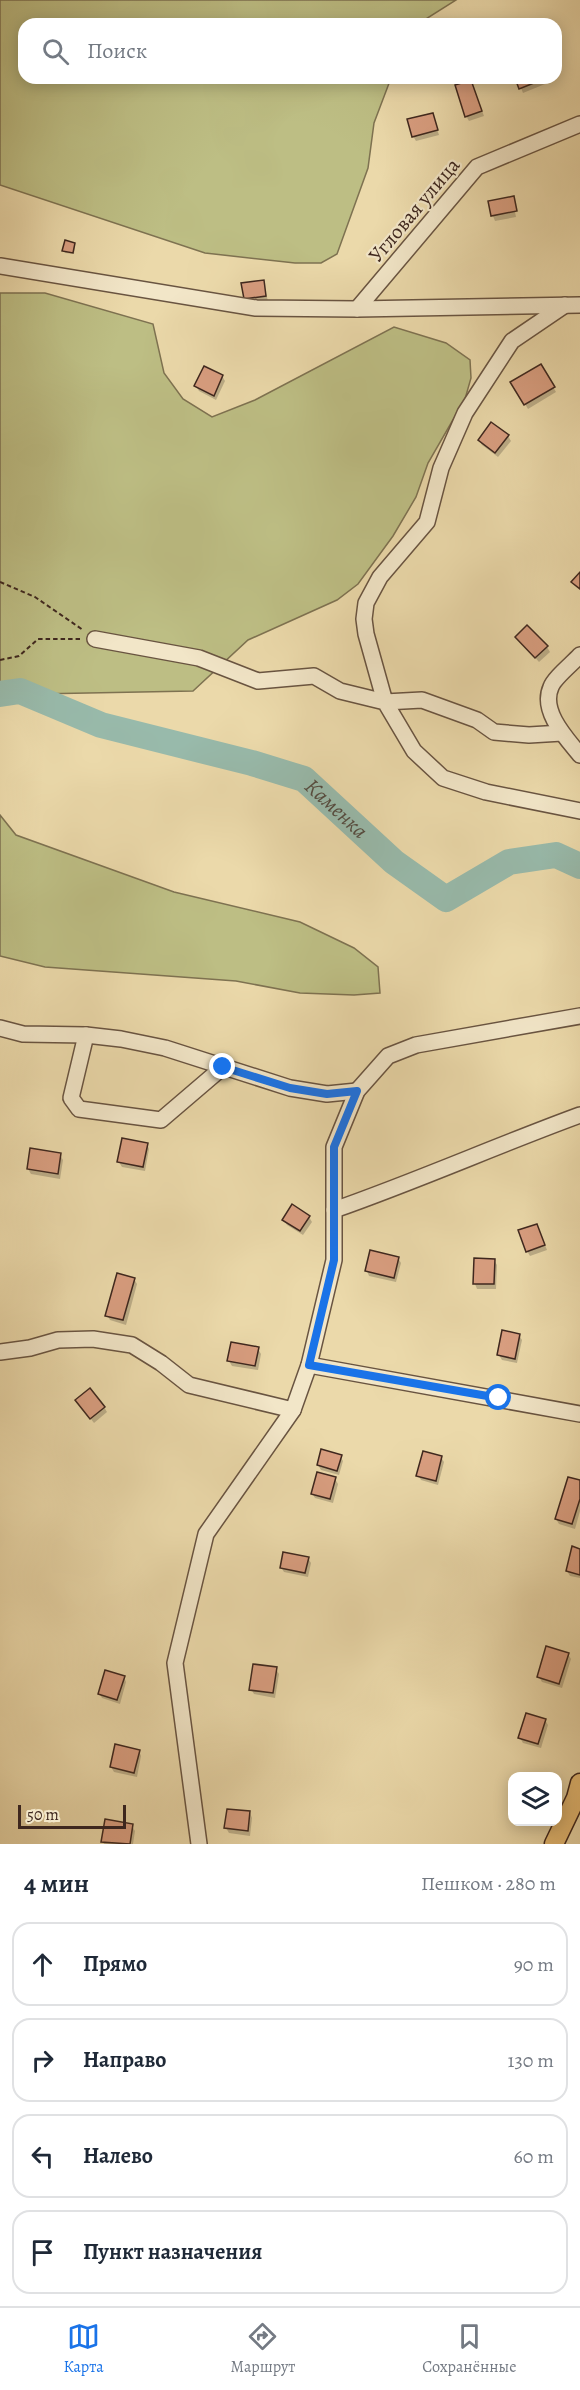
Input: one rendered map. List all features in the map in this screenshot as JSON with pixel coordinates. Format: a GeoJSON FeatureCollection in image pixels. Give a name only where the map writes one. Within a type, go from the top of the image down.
{"type":"FeatureCollection","features":[{"type":"Feature","properties":{"kind":"main road"},"geometry":{"type":"LineString","coordinates":[[554,1844],[576,1797],[580,1783]]}},
{"type":"Feature","properties":{"kind":"street","name":"Угловая улица"},"geometry":{"type":"LineString","coordinates":[[357,309],[477,167],[580,124]]}},
{"type":"Feature","properties":{"kind":"street"},"geometry":{"type":"LineString","coordinates":[[0,266],[256,309],[572,305]]}},
{"type":"Feature","properties":{"kind":"street"},"geometry":{"type":"LineString","coordinates":[[572,305],[512,341],[465,413],[441,468],[427,522],[380,577],[366,603],[364,619],[385,702],[414,751],[443,778],[486,792],[580,811]]}},
{"type":"Feature","properties":{"kind":"street"},"geometry":{"type":"LineString","coordinates":[[95,639],[199,658],[258,681],[314,676],[340,691],[385,702],[422,700],[477,720],[494,732],[529,735],[562,733]]}},
{"type":"Feature","properties":{"kind":"street"},"geometry":{"type":"LineString","coordinates":[[580,656],[551,686],[549,699],[552,715],[562,733],[580,756]]}},
{"type":"Feature","properties":{"kind":"street"},"geometry":{"type":"LineString","coordinates":[[199,1844],[176,1663],[207,1534],[293,1410],[309,1365],[334,1260],[334,1147],[357,1091],[388,1056],[416,1045],[580,1016]]}},
{"type":"Feature","properties":{"kind":"street"},"geometry":{"type":"LineString","coordinates":[[0,1029],[23,1034],[86,1035],[121,1039],[165,1048],[290,1088],[327,1094],[357,1091]]}},
{"type":"Feature","properties":{"kind":"street"},"geometry":{"type":"LineString","coordinates":[[86,1035],[71,1098],[79,1109],[161,1120],[223,1067]]}},
{"type":"Feature","properties":{"kind":"street"},"geometry":{"type":"LineString","coordinates":[[334,1210],[398,1188],[453,1163],[580,1114]]}},
{"type":"Feature","properties":{"kind":"street"},"geometry":{"type":"LineString","coordinates":[[0,1352],[30,1348],[58,1340],[93,1340],[132,1346],[161,1363],[189,1385],[293,1410]]}},
{"type":"Feature","properties":{"kind":"street"},"geometry":{"type":"LineString","coordinates":[[309,1365],[580,1414]]}},
{"type":"Feature","properties":{"kind":"path"},"geometry":{"type":"LineString","coordinates":[[0,582],[35,597],[95,639]]}},
{"type":"Feature","properties":{"kind":"path"},"geometry":{"type":"LineString","coordinates":[[0,660],[19,656],[38,639],[95,639]]}},
{"type":"Feature","properties":{"kind":"green space"},"geometry":{"type":"Polygon","coordinates":[[[0,0],[456,0],[428,18],[18,18],[18,84],[389,84],[374,123],[368,168],[337,254],[321,263],[295,263],[205,253],[0,185],[0,0]]]}},
{"type":"Feature","properties":{"kind":"green space"},"geometry":{"type":"Polygon","coordinates":[[[0,293],[45,293],[153,324],[164,373],[183,399],[212,417],[255,400],[394,327],[446,343],[470,360],[471,378],[465,399],[428,463],[416,497],[393,536],[358,584],[337,600],[248,640],[193,691],[35,694],[0,704],[0,293]]]}},
{"type":"Feature","properties":{"kind":"green space"},"geometry":{"type":"Polygon","coordinates":[[[0,815],[16,835],[174,892],[300,922],[354,948],[378,967],[380,993],[354,995],[300,993],[236,981],[45,967],[0,956],[0,815]]]}},
{"type":"Feature","properties":{"kind":"building"},"geometry":{"type":"Polygon","coordinates":[[[472,84],[482,111],[465,117],[455,85],[472,84]]]}},
{"type":"Feature","properties":{"kind":"building"},"geometry":{"type":"Polygon","coordinates":[[[517,84],[532,84],[519,89],[517,84]]]}},
{"type":"Feature","properties":{"kind":"building"},"geometry":{"type":"Polygon","coordinates":[[[433,113],[438,130],[412,137],[407,119],[433,113]]]}},
{"type":"Feature","properties":{"kind":"building"},"geometry":{"type":"Polygon","coordinates":[[[514,196],[517,211],[491,216],[488,201],[514,196]]]}},
{"type":"Feature","properties":{"kind":"building"},"geometry":{"type":"Polygon","coordinates":[[[65,240],[75,243],[73,253],[62,251],[65,240]]]}},
{"type":"Feature","properties":{"kind":"building"},"geometry":{"type":"Polygon","coordinates":[[[264,280],[266,296],[244,299],[241,283],[264,280]]]}},
{"type":"Feature","properties":{"kind":"building"},"geometry":{"type":"Polygon","coordinates":[[[541,364],[555,387],[524,405],[510,382],[541,364]]]}},
{"type":"Feature","properties":{"kind":"building"},"geometry":{"type":"Polygon","coordinates":[[[204,366],[223,375],[214,396],[194,386],[204,366]]]}},
{"type":"Feature","properties":{"kind":"building"},"geometry":{"type":"Polygon","coordinates":[[[491,422],[509,435],[495,453],[478,440],[491,422]]]}},
{"type":"Feature","properties":{"kind":"building"},"geometry":{"type":"Polygon","coordinates":[[[580,572],[580,589],[571,582],[580,572]]]}},
{"type":"Feature","properties":{"kind":"building"},"geometry":{"type":"Polygon","coordinates":[[[527,625],[548,646],[535,658],[515,637],[527,625]]]}},
{"type":"Feature","properties":{"kind":"building"},"geometry":{"type":"Polygon","coordinates":[[[122,1138],[148,1143],[143,1167],[117,1162],[122,1138]]]}},
{"type":"Feature","properties":{"kind":"building"},"geometry":{"type":"Polygon","coordinates":[[[30,1148],[61,1153],[58,1174],[27,1169],[30,1148]]]}},
{"type":"Feature","properties":{"kind":"building"},"geometry":{"type":"Polygon","coordinates":[[[292,1204],[310,1216],[300,1231],[282,1220],[292,1204]]]}},
{"type":"Feature","properties":{"kind":"building"},"geometry":{"type":"Polygon","coordinates":[[[537,1224],[545,1245],[526,1252],[518,1230],[537,1224]]]}},
{"type":"Feature","properties":{"kind":"building"},"geometry":{"type":"Polygon","coordinates":[[[370,1250],[399,1257],[394,1278],[365,1271],[370,1250]]]}},
{"type":"Feature","properties":{"kind":"building"},"geometry":{"type":"Polygon","coordinates":[[[474,1258],[495,1259],[494,1284],[473,1284],[474,1258]]]}},
{"type":"Feature","properties":{"kind":"building"},"geometry":{"type":"Polygon","coordinates":[[[117,1273],[135,1278],[123,1320],[105,1316],[117,1273]]]}},
{"type":"Feature","properties":{"kind":"building"},"geometry":{"type":"Polygon","coordinates":[[[502,1330],[520,1334],[515,1359],[497,1355],[502,1330]]]}},
{"type":"Feature","properties":{"kind":"building"},"geometry":{"type":"Polygon","coordinates":[[[231,1342],[259,1347],[255,1366],[227,1361],[231,1342]]]}},
{"type":"Feature","properties":{"kind":"building"},"geometry":{"type":"Polygon","coordinates":[[[90,1388],[105,1407],[90,1419],[75,1400],[90,1388]]]}},
{"type":"Feature","properties":{"kind":"building"},"geometry":{"type":"Polygon","coordinates":[[[321,1449],[342,1455],[337,1471],[317,1465],[321,1449]]]}},
{"type":"Feature","properties":{"kind":"building"},"geometry":{"type":"Polygon","coordinates":[[[423,1451],[442,1456],[436,1481],[416,1476],[423,1451]]]}},
{"type":"Feature","properties":{"kind":"building"},"geometry":{"type":"Polygon","coordinates":[[[317,1472],[336,1477],[330,1499],[311,1494],[317,1472]]]}},
{"type":"Feature","properties":{"kind":"building"},"geometry":{"type":"Polygon","coordinates":[[[568,1477],[580,1480],[580,1499],[572,1524],[555,1519],[568,1477]]]}},
{"type":"Feature","properties":{"kind":"building"},"geometry":{"type":"Polygon","coordinates":[[[572,1546],[580,1549],[580,1575],[566,1571],[572,1546]]]}},
{"type":"Feature","properties":{"kind":"building"},"geometry":{"type":"Polygon","coordinates":[[[283,1552],[309,1557],[305,1573],[280,1568],[283,1552]]]}},
{"type":"Feature","properties":{"kind":"building"},"geometry":{"type":"Polygon","coordinates":[[[546,1646],[569,1653],[559,1684],[537,1677],[546,1646]]]}},
{"type":"Feature","properties":{"kind":"building"},"geometry":{"type":"Polygon","coordinates":[[[253,1664],[277,1667],[273,1693],[249,1690],[253,1664]]]}},
{"type":"Feature","properties":{"kind":"building"},"geometry":{"type":"Polygon","coordinates":[[[105,1670],[125,1676],[117,1700],[98,1694],[105,1670]]]}},
{"type":"Feature","properties":{"kind":"building"},"geometry":{"type":"Polygon","coordinates":[[[526,1713],[546,1719],[538,1744],[518,1738],[526,1713]]]}},
{"type":"Feature","properties":{"kind":"building"},"geometry":{"type":"Polygon","coordinates":[[[115,1744],[140,1750],[134,1773],[110,1767],[115,1744]]]}},
{"type":"Feature","properties":{"kind":"building"},"geometry":{"type":"Polygon","coordinates":[[[227,1809],[250,1811],[248,1831],[224,1828],[227,1809]]]}},
{"type":"Feature","properties":{"kind":"building"},"geometry":{"type":"Polygon","coordinates":[[[105,1819],[133,1824],[130,1844],[101,1842],[105,1819]]]}},
{"type":"Feature","properties":{"kind":"waterway","name":"Каменка"},"geometry":{"type":"LineString","coordinates":[[0,694],[20,691],[101,725],[252,763],[304,779],[394,862],[446,899],[509,862],[556,855],[580,866]]}},
{"type":"Feature","properties":{"kind":"route"},"geometry":{"type":"LineString","coordinates":[[223,1067],[290,1088],[327,1094],[357,1091],[334,1147],[334,1260],[309,1365],[499,1398]]}}]}
